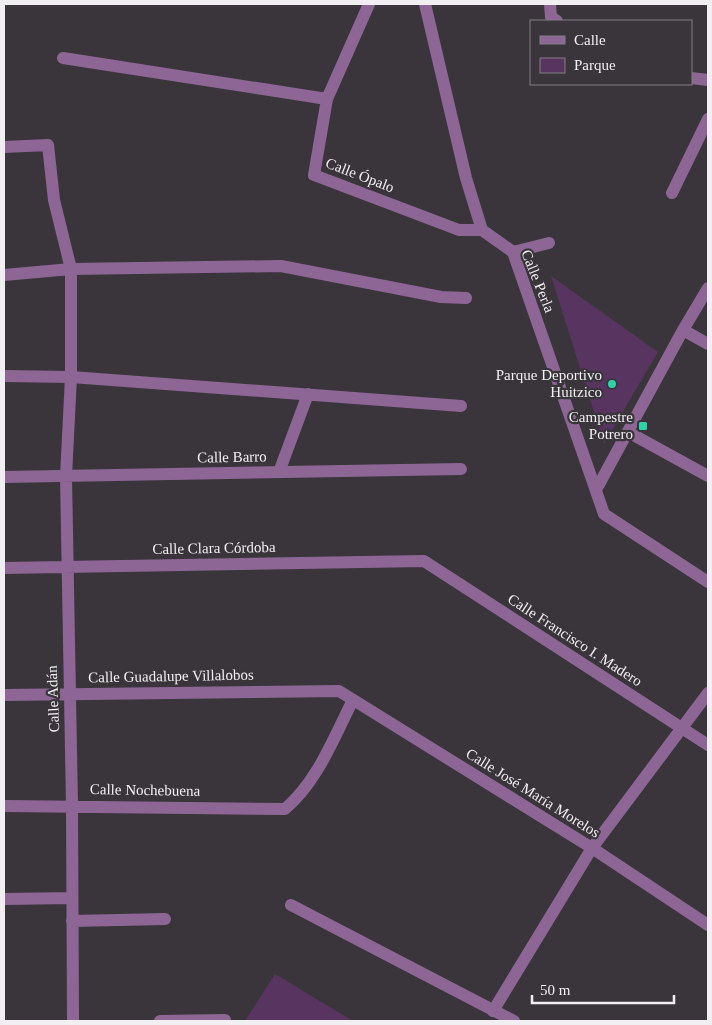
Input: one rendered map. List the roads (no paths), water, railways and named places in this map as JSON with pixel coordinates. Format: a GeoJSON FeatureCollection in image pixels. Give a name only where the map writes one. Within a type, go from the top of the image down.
{"type":"FeatureCollection","features":[{"type":"Feature","properties":{"kind":"street","name":"Calle Ópalo"},"geometry":{"type":"LineString","coordinates":[[369,4],[327,99],[314,175],[459,230],[482,230]]}},
{"type":"Feature","properties":{"kind":"street"},"geometry":{"type":"LineString","coordinates":[[425,4],[466,178],[482,230]]}},
{"type":"Feature","properties":{"kind":"street"},"geometry":{"type":"LineString","coordinates":[[550,4],[551,17],[556,20]]}},
{"type":"Feature","properties":{"kind":"street"},"geometry":{"type":"LineString","coordinates":[[63,58],[327,99]]}},
{"type":"Feature","properties":{"kind":"street"},"geometry":{"type":"LineString","coordinates":[[692,78],[708,80]]}},
{"type":"Feature","properties":{"kind":"street"},"geometry":{"type":"LineString","coordinates":[[672,193],[708,119]]}},
{"type":"Feature","properties":{"kind":"street","name":"Calle Adán"},"geometry":{"type":"LineString","coordinates":[[4,147],[48,145],[54,200],[71,269],[71,377],[66,476],[68,694],[72,805],[73,1021]]}},
{"type":"Feature","properties":{"kind":"street","name":"Calle Perla"},"geometry":{"type":"LineString","coordinates":[[482,230],[513,252],[604,514],[708,582]]}},
{"type":"Feature","properties":{"kind":"street"},"geometry":{"type":"LineString","coordinates":[[513,252],[549,243]]}},
{"type":"Feature","properties":{"kind":"street"},"geometry":{"type":"LineString","coordinates":[[4,275],[71,269],[281,266],[441,296],[466,298]]}},
{"type":"Feature","properties":{"kind":"street"},"geometry":{"type":"LineString","coordinates":[[596,490],[708,288]]}},
{"type":"Feature","properties":{"kind":"street"},"geometry":{"type":"LineString","coordinates":[[683,330],[708,344]]}},
{"type":"Feature","properties":{"kind":"street"},"geometry":{"type":"LineString","coordinates":[[4,376],[71,377],[461,406]]}},
{"type":"Feature","properties":{"kind":"street"},"geometry":{"type":"LineString","coordinates":[[279,472],[308,394]]}},
{"type":"Feature","properties":{"kind":"street"},"geometry":{"type":"LineString","coordinates":[[628,432],[708,476]]}},
{"type":"Feature","properties":{"kind":"street","name":"Calle Barro"},"geometry":{"type":"LineString","coordinates":[[4,476],[461,469]]}},
{"type":"Feature","properties":{"kind":"street","name":"Calle Clara Córdoba"},"geometry":{"type":"LineString","coordinates":[[4,568],[424,561]]}},
{"type":"Feature","properties":{"kind":"street","name":"Calle Francisco I. Madero"},"geometry":{"type":"LineString","coordinates":[[424,561],[708,745]]}},
{"type":"Feature","properties":{"kind":"street","name":"Calle Guadalupe Villalobos"},"geometry":{"type":"LineString","coordinates":[[4,695],[340,691]]}},
{"type":"Feature","properties":{"kind":"street","name":"Calle José María Morelos"},"geometry":{"type":"LineString","coordinates":[[340,691],[592,848],[708,925]]}},
{"type":"Feature","properties":{"kind":"street"},"geometry":{"type":"LineString","coordinates":[[493,1011],[592,848],[683,729],[708,693]]}},
{"type":"Feature","properties":{"kind":"street","name":"Calle Nochebuena"},"geometry":{"type":"LineString","coordinates":[[4,806],[72,805],[285,809],[301,795],[310,781],[353,700]]}},
{"type":"Feature","properties":{"kind":"street"},"geometry":{"type":"LineString","coordinates":[[4,899],[72,898]]}},
{"type":"Feature","properties":{"kind":"street"},"geometry":{"type":"LineString","coordinates":[[290,905],[514,1021]]}},
{"type":"Feature","properties":{"kind":"street"},"geometry":{"type":"LineString","coordinates":[[72,921],[165,919]]}},
{"type":"Feature","properties":{"kind":"street"},"geometry":{"type":"LineString","coordinates":[[160,1021],[225,1020]]}},
{"type":"Feature","properties":{"kind":"place","name":"Parque Deportivo Huitzico"},"geometry":{"type":"Point","coordinates":[612,384]}},
{"type":"Feature","properties":{"kind":"place","name":"Campestre Potrero"},"geometry":{"type":"Point","coordinates":[643,426]}}]}
